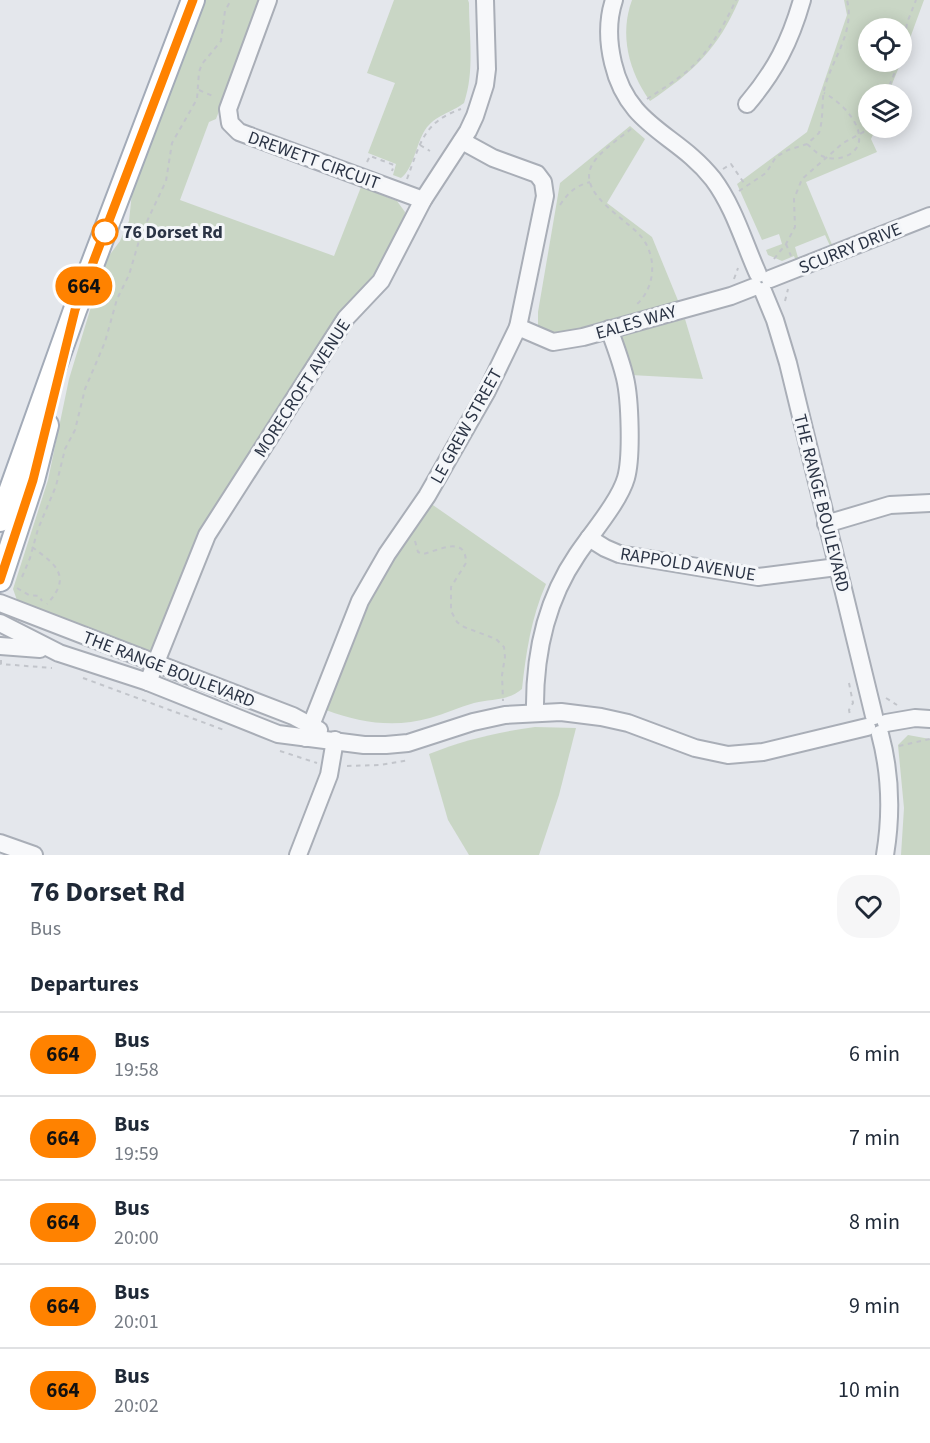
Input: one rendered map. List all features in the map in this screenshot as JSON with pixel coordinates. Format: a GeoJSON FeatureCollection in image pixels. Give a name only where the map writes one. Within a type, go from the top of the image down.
{"type":"FeatureCollection","features":[{"type":"Feature","properties":{"kind":"main road"},"geometry":{"type":"LineString","coordinates":[[0,520],[75,310],[193,0]]}},
{"type":"Feature","properties":{"kind":"main road"},"geometry":{"type":"LineString","coordinates":[[11,579],[75,310]]}},
{"type":"Feature","properties":{"kind":"street","name":"DREWETT CIRCUIT"},"geometry":{"type":"LineString","coordinates":[[268,0],[228,109],[230,123],[239,132],[423,200]]}},
{"type":"Feature","properties":{"kind":"street","name":"MORECROFT AVENUE"},"geometry":{"type":"LineString","coordinates":[[148,682],[207,535],[346,318],[381,281],[398,253],[423,200],[462,141],[475,116],[485,85],[487,69],[485,0]]}},
{"type":"Feature","properties":{"kind":"street","name":"THE RANGE BOULEVARD"},"geometry":{"type":"LineString","coordinates":[[0,622],[59,653],[148,682],[278,734],[308,732],[364,745],[408,743],[473,722],[505,715],[535,713],[561,712],[601,717],[628,723],[695,748],[728,755],[763,752],[877,725],[788,363],[775,320],[732,211],[723,194],[687,153],[645,120],[640,104],[616,77],[610,51],[608,25],[614,0]]}},
{"type":"Feature","properties":{"kind":"street"},"geometry":{"type":"LineString","coordinates":[[747,104],[774,69],[788,41],[802,0]]}},
{"type":"Feature","properties":{"kind":"street","name":"LE GREW STREET"},"geometry":{"type":"LineString","coordinates":[[308,732],[360,601],[387,554],[433,486],[487,391],[518,327],[545,196],[543,182],[537,174],[493,158],[462,141]]}},
{"type":"Feature","properties":{"kind":"street","name":"SCURRY DRIVE"},"geometry":{"type":"LineString","coordinates":[[761,283],[795,264],[930,216]]}},
{"type":"Feature","properties":{"kind":"street","name":"EALES WAY"},"geometry":{"type":"LineString","coordinates":[[518,327],[552,342],[583,337],[731,296],[761,283]]}},
{"type":"Feature","properties":{"kind":"street"},"geometry":{"type":"LineString","coordinates":[[535,713],[537,669],[548,612],[567,571],[626,480],[630,456],[626,385],[609,329]]}},
{"type":"Feature","properties":{"kind":"street"},"geometry":{"type":"LineString","coordinates":[[825,520],[852,518],[890,505],[930,503]]}},
{"type":"Feature","properties":{"kind":"street","name":"RAPPOLD AVENUE"},"geometry":{"type":"LineString","coordinates":[[589,538],[619,554],[758,577],[789,573],[820,560],[836,562]]}},
{"type":"Feature","properties":{"kind":"street","name":"THE RANGE BOULEVARD"},"geometry":{"type":"LineString","coordinates":[[5,605],[293,716],[308,732]]}},
{"type":"Feature","properties":{"kind":"street"},"geometry":{"type":"LineString","coordinates":[[0,646],[29,647],[59,653]]}},
{"type":"Feature","properties":{"kind":"street"},"geometry":{"type":"LineString","coordinates":[[885,855],[891,799],[889,774],[877,725],[915,718],[930,719]]}},
{"type":"Feature","properties":{"kind":"street"},"geometry":{"type":"LineString","coordinates":[[298,855],[328,775],[335,740]]}},
{"type":"Feature","properties":{"kind":"street"},"geometry":{"type":"LineString","coordinates":[[0,843],[34,855]]}},
{"type":"Feature","properties":{"kind":"path"},"geometry":{"type":"LineString","coordinates":[[11,579],[30,558],[32,547],[56,486],[64,449],[75,430],[85,389],[105,342],[117,299],[129,275],[141,234],[166,181],[172,142],[198,99],[199,72],[202,64],[221,41],[225,11],[231,0]]}},
{"type":"Feature","properties":{"kind":"path"},"geometry":{"type":"LineString","coordinates":[[631,310],[642,300],[652,279],[652,261],[645,242],[633,228],[606,206],[589,175],[595,160],[632,128],[623,120],[640,104],[683,75],[697,62],[726,21],[736,0]]}},
{"type":"Feature","properties":{"kind":"path"},"geometry":{"type":"LineString","coordinates":[[735,185],[739,191],[766,173],[776,157],[788,150],[807,144],[820,131],[824,93],[839,55],[849,17],[847,0]]}},
{"type":"Feature","properties":{"kind":"path"},"geometry":{"type":"LineString","coordinates":[[909,18],[916,0]]}},
{"type":"Feature","properties":{"kind":"path"},"geometry":{"type":"LineString","coordinates":[[824,93],[846,111],[858,133]]}},
{"type":"Feature","properties":{"kind":"path"},"geometry":{"type":"LineString","coordinates":[[640,104],[652,105]]}},
{"type":"Feature","properties":{"kind":"path"},"geometry":{"type":"LineString","coordinates":[[406,181],[430,126],[441,117],[462,108]]}},
{"type":"Feature","properties":{"kind":"path"},"geometry":{"type":"LineString","coordinates":[[774,259],[786,244],[795,227],[794,198],[798,186],[808,172],[828,158],[843,143],[858,136]]}},
{"type":"Feature","properties":{"kind":"path"},"geometry":{"type":"LineString","coordinates":[[807,144],[821,156],[840,159],[854,151],[858,138]]}},
{"type":"Feature","properties":{"kind":"path"},"geometry":{"type":"LineString","coordinates":[[420,145],[430,151]]}},
{"type":"Feature","properties":{"kind":"path"},"geometry":{"type":"LineString","coordinates":[[366,166],[370,156],[394,165],[390,175]]}},
{"type":"Feature","properties":{"kind":"path"},"geometry":{"type":"LineString","coordinates":[[718,162],[724,169],[731,164],[746,186]]}},
{"type":"Feature","properties":{"kind":"path"},"geometry":{"type":"LineString","coordinates":[[398,178],[416,183],[424,178],[433,184]]}},
{"type":"Feature","properties":{"kind":"path"},"geometry":{"type":"LineString","coordinates":[[542,211],[558,213],[568,193],[577,186],[591,182]]}},
{"type":"Feature","properties":{"kind":"path"},"geometry":{"type":"LineString","coordinates":[[786,244],[802,279],[790,284],[784,299],[788,308]]}},
{"type":"Feature","properties":{"kind":"path"},"geometry":{"type":"LineString","coordinates":[[767,256],[782,263],[795,264]]}},
{"type":"Feature","properties":{"kind":"path"},"geometry":{"type":"LineString","coordinates":[[731,296],[727,286],[732,284],[738,268]]}},
{"type":"Feature","properties":{"kind":"path"},"geometry":{"type":"LineString","coordinates":[[415,538],[416,548],[423,554],[450,546],[464,553],[466,563],[451,587],[451,611],[457,622],[464,627],[496,639],[504,647],[502,675],[505,715]]}},
{"type":"Feature","properties":{"kind":"path"},"geometry":{"type":"LineString","coordinates":[[5,605],[17,588],[29,595],[39,596],[46,606],[59,588],[61,581],[57,570],[32,547]]}},
{"type":"Feature","properties":{"kind":"path"},"geometry":{"type":"LineString","coordinates":[[848,678],[853,703],[849,710],[877,725],[899,705],[884,696]]}},
{"type":"Feature","properties":{"kind":"green space"},"geometry":{"type":"Polygon","coordinates":[[[206,0],[261,0],[216,119],[209,122],[180,200],[334,256],[361,187],[397,201],[405,212],[404,221],[370,288],[322,347],[258,439],[192,554],[152,652],[139,652],[18,603],[13,589],[48,480],[69,379],[105,261],[120,241],[129,221],[133,183],[206,0]]]}},
{"type":"Feature","properties":{"kind":"green space"},"geometry":{"type":"Polygon","coordinates":[[[394,0],[468,0],[471,53],[464,103],[429,125],[409,168],[401,178],[393,175],[396,164],[368,153],[395,83],[367,73],[394,0]]]}},
{"type":"Feature","properties":{"kind":"green space"},"geometry":{"type":"Polygon","coordinates":[[[632,0],[739,0],[722,32],[703,58],[679,80],[650,101],[636,78],[628,53],[626,26],[632,0]]]}},
{"type":"Feature","properties":{"kind":"green space"},"geometry":{"type":"Polygon","coordinates":[[[844,0],[924,0],[912,33],[912,18],[858,18],[858,72],[897,72],[892,84],[858,84],[858,138],[871,138],[877,152],[806,182],[833,247],[831,248],[825,235],[795,247],[799,261],[796,261],[794,256],[782,261],[768,255],[766,250],[782,244],[779,234],[762,240],[737,184],[807,132],[847,15],[844,0]]]}},
{"type":"Feature","properties":{"kind":"green space"},"geometry":{"type":"Polygon","coordinates":[[[630,126],[645,139],[607,203],[652,237],[679,303],[564,336],[549,335],[538,327],[538,312],[560,183],[630,126]]]}},
{"type":"Feature","properties":{"kind":"green space"},"geometry":{"type":"Polygon","coordinates":[[[685,319],[703,379],[631,375],[618,336],[685,319]]]}},
{"type":"Feature","properties":{"kind":"green space"},"geometry":{"type":"Polygon","coordinates":[[[430,503],[546,584],[536,610],[530,636],[522,689],[505,698],[474,703],[430,718],[404,723],[365,721],[326,710],[324,708],[366,600],[430,503]]]}},
{"type":"Feature","properties":{"kind":"green space"},"geometry":{"type":"Polygon","coordinates":[[[535,727],[576,728],[559,795],[539,855],[469,855],[448,820],[429,754],[481,737],[535,727]]]}},
{"type":"Feature","properties":{"kind":"green space"},"geometry":{"type":"Polygon","coordinates":[[[908,735],[930,739],[930,855],[901,855],[904,808],[898,745],[908,735]]]}},
{"type":"Feature","properties":{"kind":"bus line","name":"664"},"geometry":{"type":"LineString","coordinates":[[0,580],[33,480],[75,310],[193,0]]}},
{"type":"Feature","properties":{"kind":"place","name":"76 Dorset Rd"},"geometry":{"type":"Point","coordinates":[105,232]}}]}
